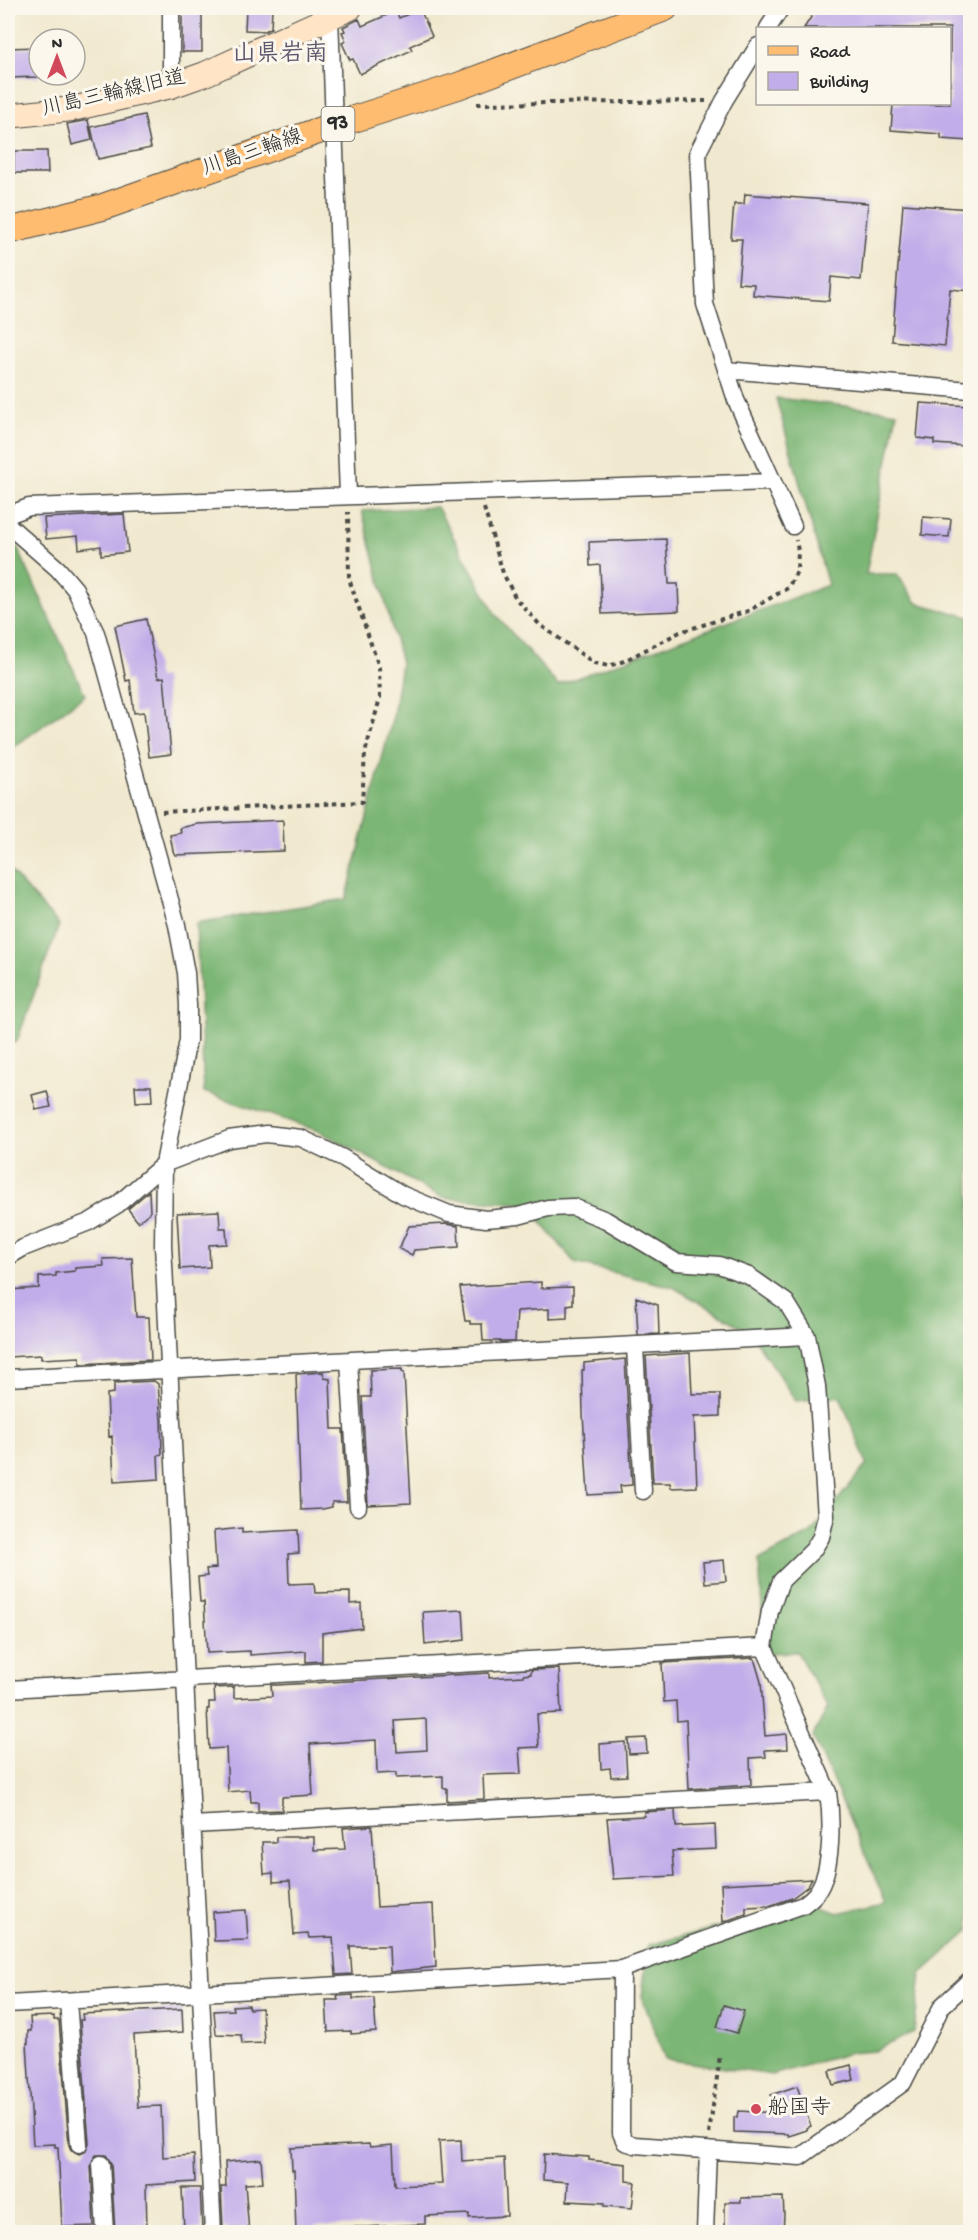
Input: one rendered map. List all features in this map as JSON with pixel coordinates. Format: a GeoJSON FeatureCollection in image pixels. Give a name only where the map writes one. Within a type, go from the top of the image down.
{"type":"FeatureCollection","features":[{"type":"Feature","properties":{"kind":"main road","name":"川島三輪線"},"geometry":{"type":"LineString","coordinates":[[8,231],[103,207],[334,125],[458,86],[664,8]]}},
{"type":"Feature","properties":{"kind":"street"},"geometry":{"type":"LineString","coordinates":[[171,8],[171,86]]}},
{"type":"Feature","properties":{"kind":"street"},"geometry":{"type":"LineString","coordinates":[[769,27],[781,8]]}},
{"type":"Feature","properties":{"kind":"street"},"geometry":{"type":"LineString","coordinates":[[340,12],[334,125],[348,495]]}},
{"type":"Feature","properties":{"kind":"street","name":"川島三輪線旧道"},"geometry":{"type":"LineString","coordinates":[[8,116],[72,109],[171,86],[205,74],[340,12]]}},
{"type":"Feature","properties":{"kind":"street"},"geometry":{"type":"LineString","coordinates":[[756,49],[724,101],[698,153],[705,304],[736,400],[793,526]]}},
{"type":"Feature","properties":{"kind":"street"},"geometry":{"type":"LineString","coordinates":[[726,370],[970,390]]}},
{"type":"Feature","properties":{"kind":"street"},"geometry":{"type":"LineString","coordinates":[[8,515],[29,507],[772,482]]}},
{"type":"Feature","properties":{"kind":"street"},"geometry":{"type":"LineString","coordinates":[[8,525],[58,568],[75,589],[96,633],[177,925],[186,973],[188,1040],[164,1164],[163,1245],[213,2232]]}},
{"type":"Feature","properties":{"kind":"street"},"geometry":{"type":"LineString","coordinates":[[8,1257],[23,1248],[89,1222],[117,1205],[164,1164],[229,1139],[266,1134],[301,1138],[343,1158],[403,1195],[449,1214],[486,1219],[518,1216],[548,1208],[573,1207],[606,1220],[676,1262],[718,1265],[749,1276],[786,1302],[807,1336],[817,1386],[826,1516],[821,1537],[813,1550],[782,1581],[770,1611],[764,1647],[828,1792],[831,1809],[828,1866],[818,1891],[803,1905],[622,1969],[200,1995],[8,2004]]}},
{"type":"Feature","properties":{"kind":"street"},"geometry":{"type":"LineString","coordinates":[[8,1378],[635,1347],[807,1336]]}},
{"type":"Feature","properties":{"kind":"street"},"geometry":{"type":"LineString","coordinates":[[635,1347],[643,1491]]}},
{"type":"Feature","properties":{"kind":"street"},"geometry":{"type":"LineString","coordinates":[[349,1361],[358,1507]]}},
{"type":"Feature","properties":{"kind":"street"},"geometry":{"type":"LineString","coordinates":[[8,1689],[764,1647]]}},
{"type":"Feature","properties":{"kind":"street"},"geometry":{"type":"LineString","coordinates":[[192,1825],[828,1792]]}},
{"type":"Feature","properties":{"kind":"street"},"geometry":{"type":"LineString","coordinates":[[622,1969],[621,2133],[625,2142],[635,2145],[800,2157],[903,2083],[942,2006],[970,1980]]}},
{"type":"Feature","properties":{"kind":"street"},"geometry":{"type":"LineString","coordinates":[[68,2001],[79,2144]]}},
{"type":"Feature","properties":{"kind":"street"},"geometry":{"type":"LineString","coordinates":[[705,2232],[708,2150]]}},
{"type":"Feature","properties":{"kind":"street"},"geometry":{"type":"LineString","coordinates":[[102,2164],[105,2232]]}},
{"type":"Feature","properties":{"kind":"path"},"geometry":{"type":"LineString","coordinates":[[458,86],[472,104],[724,101]]}},
{"type":"Feature","properties":{"kind":"path"},"geometry":{"type":"LineString","coordinates":[[479,493],[503,573],[516,599],[540,625],[594,663],[609,666],[624,662],[680,632],[748,610],[788,588],[797,572],[798,551],[793,526]]}},
{"type":"Feature","properties":{"kind":"path"},"geometry":{"type":"LineString","coordinates":[[147,813],[362,802],[365,753],[380,698],[379,667],[349,579],[348,495]]}},
{"type":"Feature","properties":{"kind":"path"},"geometry":{"type":"LineString","coordinates":[[708,2150],[720,2056]]}},
{"type":"Feature","properties":{"kind":"green space"},"geometry":{"type":"Polygon","coordinates":[[[776,398],[897,412],[866,574],[897,574],[917,603],[970,617],[970,1930],[921,1974],[914,2032],[874,2051],[850,2053],[772,2075],[665,2059],[642,1997],[648,1945],[811,1903],[838,1913],[886,1902],[813,1736],[828,1707],[797,1652],[765,1653],[759,1561],[811,1533],[867,1464],[840,1396],[796,1401],[750,1332],[673,1287],[575,1263],[526,1204],[443,1198],[321,1132],[204,1092],[196,923],[346,899],[393,716],[401,663],[362,511],[437,507],[496,615],[558,685],[828,585],[776,398]]]}},
{"type":"Feature","properties":{"kind":"green space"},"geometry":{"type":"Polygon","coordinates":[[[8,527],[85,695],[8,751],[8,527]]]}},
{"type":"Feature","properties":{"kind":"green space"},"geometry":{"type":"Polygon","coordinates":[[[8,868],[59,925],[17,1041],[8,1046],[8,868]]]}},
{"type":"Feature","properties":{"kind":"building"},"geometry":{"type":"Polygon","coordinates":[[[182,8],[202,8],[202,52],[182,52],[182,8]]]}},
{"type":"Feature","properties":{"kind":"building"},"geometry":{"type":"Polygon","coordinates":[[[246,8],[272,8],[271,28],[265,31],[245,30],[246,8]]]}},
{"type":"Feature","properties":{"kind":"building"},"geometry":{"type":"Polygon","coordinates":[[[817,8],[970,8],[970,141],[941,139],[941,134],[891,130],[893,105],[951,105],[951,27],[805,27],[817,8]]]}},
{"type":"Feature","properties":{"kind":"building"},"geometry":{"type":"Polygon","coordinates":[[[420,9],[432,36],[410,46],[412,50],[360,74],[342,43],[346,41],[342,32],[345,31],[343,27],[359,19],[362,26],[396,11],[399,18],[420,9]]]}},
{"type":"Feature","properties":{"kind":"building"},"geometry":{"type":"Polygon","coordinates":[[[27,47],[27,77],[8,78],[8,48],[27,47]]]}},
{"type":"Feature","properties":{"kind":"building"},"geometry":{"type":"Polygon","coordinates":[[[144,115],[151,148],[98,159],[91,127],[144,115]]]}},
{"type":"Feature","properties":{"kind":"building"},"geometry":{"type":"Polygon","coordinates":[[[88,120],[92,140],[72,145],[67,124],[88,120]]]}},
{"type":"Feature","properties":{"kind":"building"},"geometry":{"type":"Polygon","coordinates":[[[14,151],[47,151],[48,173],[14,173],[14,151]]]}},
{"type":"Feature","properties":{"kind":"building"},"geometry":{"type":"Polygon","coordinates":[[[745,194],[868,203],[861,280],[831,277],[829,301],[753,295],[754,284],[738,283],[742,239],[731,239],[734,204],[744,204],[745,194]]]}},
{"type":"Feature","properties":{"kind":"building"},"geometry":{"type":"Polygon","coordinates":[[[903,204],[970,209],[970,291],[950,289],[945,346],[892,341],[903,204]]]}},
{"type":"Feature","properties":{"kind":"building"},"geometry":{"type":"Polygon","coordinates":[[[920,403],[970,406],[970,442],[966,441],[966,446],[934,444],[934,440],[917,438],[920,403]]]}},
{"type":"Feature","properties":{"kind":"building"},"geometry":{"type":"Polygon","coordinates":[[[124,514],[128,552],[101,555],[101,546],[79,549],[78,536],[46,539],[44,518],[124,514]]]}},
{"type":"Feature","properties":{"kind":"building"},"geometry":{"type":"Polygon","coordinates":[[[923,517],[951,519],[949,537],[922,535],[923,517]]]}},
{"type":"Feature","properties":{"kind":"building"},"geometry":{"type":"Polygon","coordinates":[[[666,539],[669,584],[678,584],[679,611],[602,614],[600,565],[590,566],[589,542],[666,539]]]}},
{"type":"Feature","properties":{"kind":"building"},"geometry":{"type":"Polygon","coordinates":[[[146,619],[158,678],[164,677],[171,754],[149,757],[144,712],[134,713],[130,680],[126,681],[115,626],[146,619]]]}},
{"type":"Feature","properties":{"kind":"building"},"geometry":{"type":"Polygon","coordinates":[[[283,820],[284,851],[175,855],[173,851],[170,835],[181,833],[180,828],[197,824],[283,820]]]}},
{"type":"Feature","properties":{"kind":"building"},"geometry":{"type":"Polygon","coordinates":[[[135,1086],[151,1086],[152,1101],[136,1102],[135,1086]]]}},
{"type":"Feature","properties":{"kind":"building"},"geometry":{"type":"Polygon","coordinates":[[[47,1091],[51,1107],[36,1110],[32,1095],[47,1091]]]}},
{"type":"Feature","properties":{"kind":"building"},"geometry":{"type":"Polygon","coordinates":[[[149,1191],[150,1212],[138,1222],[128,1209],[149,1191]]]}},
{"type":"Feature","properties":{"kind":"building"},"geometry":{"type":"Polygon","coordinates":[[[219,1211],[220,1228],[226,1228],[227,1244],[209,1245],[210,1267],[180,1269],[177,1213],[219,1211]]]}},
{"type":"Feature","properties":{"kind":"building"},"geometry":{"type":"Polygon","coordinates":[[[445,1224],[458,1226],[459,1247],[414,1250],[412,1255],[399,1249],[409,1226],[445,1224]]]}},
{"type":"Feature","properties":{"kind":"building"},"geometry":{"type":"Polygon","coordinates":[[[132,1258],[136,1317],[149,1317],[151,1360],[80,1364],[80,1357],[41,1359],[41,1355],[8,1357],[8,1290],[39,1288],[39,1277],[56,1276],[56,1273],[75,1271],[75,1268],[104,1266],[103,1259],[132,1258]]]}},
{"type":"Feature","properties":{"kind":"building"},"geometry":{"type":"Polygon","coordinates":[[[541,1282],[541,1288],[573,1287],[573,1304],[567,1305],[567,1318],[549,1319],[549,1309],[517,1311],[515,1342],[483,1341],[482,1324],[470,1324],[470,1321],[465,1321],[460,1287],[541,1282]]]}},
{"type":"Feature","properties":{"kind":"building"},"geometry":{"type":"Polygon","coordinates":[[[636,1297],[658,1305],[659,1334],[638,1335],[636,1297]]]}},
{"type":"Feature","properties":{"kind":"building"},"geometry":{"type":"Polygon","coordinates":[[[690,1353],[692,1394],[720,1394],[720,1416],[694,1417],[697,1487],[671,1488],[670,1483],[653,1483],[646,1356],[690,1353]]]}},
{"type":"Feature","properties":{"kind":"building"},"geometry":{"type":"Polygon","coordinates":[[[625,1359],[632,1485],[620,1486],[621,1493],[588,1495],[582,1370],[584,1370],[584,1363],[625,1359]]]}},
{"type":"Feature","properties":{"kind":"building"},"geometry":{"type":"Polygon","coordinates":[[[402,1369],[411,1503],[368,1505],[362,1397],[371,1397],[370,1370],[402,1369]]]}},
{"type":"Feature","properties":{"kind":"building"},"geometry":{"type":"Polygon","coordinates":[[[323,1372],[324,1378],[330,1379],[332,1429],[343,1429],[347,1502],[332,1502],[332,1507],[323,1509],[301,1510],[296,1374],[323,1372]]]}},
{"type":"Feature","properties":{"kind":"building"},"geometry":{"type":"Polygon","coordinates":[[[154,1381],[158,1384],[161,1420],[162,1454],[158,1455],[159,1479],[114,1482],[107,1394],[114,1393],[114,1383],[154,1381]]]}},
{"type":"Feature","properties":{"kind":"building"},"geometry":{"type":"Polygon","coordinates":[[[242,1528],[242,1533],[298,1530],[299,1553],[288,1554],[289,1584],[314,1583],[315,1593],[350,1592],[350,1604],[361,1603],[362,1628],[322,1633],[322,1661],[306,1662],[306,1651],[250,1655],[250,1651],[207,1653],[204,1602],[200,1602],[198,1577],[207,1576],[206,1569],[216,1568],[214,1531],[242,1528]]]}},
{"type":"Feature","properties":{"kind":"building"},"geometry":{"type":"Polygon","coordinates":[[[724,1560],[726,1581],[705,1583],[703,1562],[724,1560]]]}},
{"type":"Feature","properties":{"kind":"building"},"geometry":{"type":"Polygon","coordinates":[[[463,1610],[465,1640],[425,1645],[423,1612],[463,1610]]]}},
{"type":"Feature","properties":{"kind":"building"},"geometry":{"type":"Polygon","coordinates":[[[754,1658],[761,1682],[765,1736],[787,1734],[788,1749],[765,1750],[766,1757],[750,1758],[751,1785],[689,1789],[686,1720],[677,1721],[676,1701],[664,1702],[662,1663],[754,1658]]]}},
{"type":"Feature","properties":{"kind":"building"},"geometry":{"type":"Polygon","coordinates":[[[559,1669],[561,1713],[537,1714],[539,1747],[519,1748],[521,1774],[483,1775],[484,1799],[447,1801],[447,1788],[443,1788],[443,1776],[396,1778],[396,1773],[377,1774],[376,1740],[310,1744],[313,1795],[282,1797],[282,1810],[258,1811],[258,1802],[251,1802],[250,1790],[228,1792],[226,1748],[209,1749],[207,1709],[209,1709],[209,1702],[215,1702],[214,1688],[234,1687],[234,1698],[272,1696],[271,1685],[489,1673],[489,1678],[523,1676],[531,1674],[531,1670],[559,1669]],[[426,1719],[395,1721],[397,1752],[427,1750],[426,1719]]]}},
{"type":"Feature","properties":{"kind":"building"},"geometry":{"type":"Polygon","coordinates":[[[646,1738],[647,1753],[629,1754],[628,1739],[646,1738]]]}},
{"type":"Feature","properties":{"kind":"building"},"geometry":{"type":"Polygon","coordinates":[[[625,1742],[627,1776],[611,1777],[610,1768],[601,1769],[600,1744],[625,1742]]]}},
{"type":"Feature","properties":{"kind":"building"},"geometry":{"type":"Polygon","coordinates":[[[675,1810],[676,1827],[715,1825],[716,1849],[672,1851],[674,1876],[613,1879],[607,1818],[644,1816],[644,1812],[675,1810]]]}},
{"type":"Feature","properties":{"kind":"building"},"geometry":{"type":"Polygon","coordinates":[[[372,1826],[377,1907],[433,1904],[436,1967],[390,1972],[389,1946],[350,1946],[352,1974],[336,1975],[333,1937],[309,1938],[308,1934],[294,1935],[290,1881],[273,1882],[273,1873],[264,1874],[262,1842],[276,1842],[276,1837],[314,1837],[314,1850],[345,1849],[343,1828],[372,1826]]]}},
{"type":"Feature","properties":{"kind":"building"},"geometry":{"type":"Polygon","coordinates":[[[812,1879],[808,1886],[792,1898],[769,1906],[746,1907],[746,1914],[723,1922],[721,1884],[812,1879]]]}},
{"type":"Feature","properties":{"kind":"building"},"geometry":{"type":"Polygon","coordinates":[[[246,1910],[248,1940],[214,1941],[213,1912],[246,1910]]]}},
{"type":"Feature","properties":{"kind":"building"},"geometry":{"type":"Polygon","coordinates":[[[353,1995],[353,1999],[374,1998],[376,2032],[351,2034],[351,2031],[328,2032],[326,2000],[338,2000],[337,1996],[353,1995]]]}},
{"type":"Feature","properties":{"kind":"building"},"geometry":{"type":"Polygon","coordinates":[[[249,2005],[249,2009],[262,2008],[264,2043],[242,2044],[241,2035],[216,2034],[214,2011],[233,2010],[232,2006],[249,2005]]]}},
{"type":"Feature","properties":{"kind":"building"},"geometry":{"type":"Polygon","coordinates":[[[724,2005],[744,2011],[737,2033],[717,2027],[724,2005]]]}},
{"type":"Feature","properties":{"kind":"building"},"geometry":{"type":"Polygon","coordinates":[[[182,2009],[183,2032],[134,2035],[137,2095],[138,2107],[161,2106],[163,2157],[194,2155],[195,2182],[146,2185],[147,2232],[115,2232],[111,2163],[106,2155],[96,2155],[91,2165],[94,2226],[62,2227],[58,2147],[55,2147],[55,2144],[33,2145],[27,2043],[28,2031],[31,2031],[30,2017],[54,2016],[54,2020],[59,2020],[69,2145],[71,2150],[79,2154],[85,2152],[89,2143],[80,2020],[83,2020],[82,2014],[182,2009]]]}},
{"type":"Feature","properties":{"kind":"building"},"geometry":{"type":"Polygon","coordinates":[[[851,2065],[854,2080],[833,2085],[829,2071],[851,2065]]]}},
{"type":"Feature","properties":{"kind":"building"},"geometry":{"type":"Polygon","coordinates":[[[797,2086],[811,2126],[807,2130],[789,2136],[788,2134],[734,2132],[734,2117],[737,2117],[738,2111],[777,2113],[771,2095],[797,2086]]]}},
{"type":"Feature","properties":{"kind":"building"},"geometry":{"type":"Polygon","coordinates":[[[461,2140],[462,2161],[504,2158],[507,2216],[469,2218],[469,2214],[425,2216],[425,2224],[364,2227],[315,2226],[315,2232],[296,2232],[291,2148],[393,2145],[395,2186],[442,2184],[439,2141],[461,2140]]]}},
{"type":"Feature","properties":{"kind":"building"},"geometry":{"type":"Polygon","coordinates":[[[544,2154],[589,2157],[589,2160],[626,2164],[626,2181],[635,2182],[632,2208],[604,2206],[605,2203],[567,2201],[568,2182],[543,2180],[544,2154]]]}},
{"type":"Feature","properties":{"kind":"building"},"geometry":{"type":"Polygon","coordinates":[[[261,2159],[263,2183],[245,2184],[249,2232],[227,2232],[226,2228],[223,2228],[221,2187],[226,2187],[225,2162],[261,2159]]]}},
{"type":"Feature","properties":{"kind":"building"},"geometry":{"type":"Polygon","coordinates":[[[182,2188],[200,2188],[202,2229],[184,2230],[182,2188]]]}},
{"type":"Feature","properties":{"kind":"building"},"geometry":{"type":"Polygon","coordinates":[[[783,2197],[783,2232],[725,2232],[725,2202],[741,2202],[741,2198],[783,2197]]]}},
{"type":"Feature","properties":{"kind":"place","name":"船国寺"},"geometry":{"type":"Point","coordinates":[756,2109]}},
{"type":"Feature","properties":{"kind":"district","name":"山県岩南"},"geometry":{"type":"Point","coordinates":[280,55]}}]}
